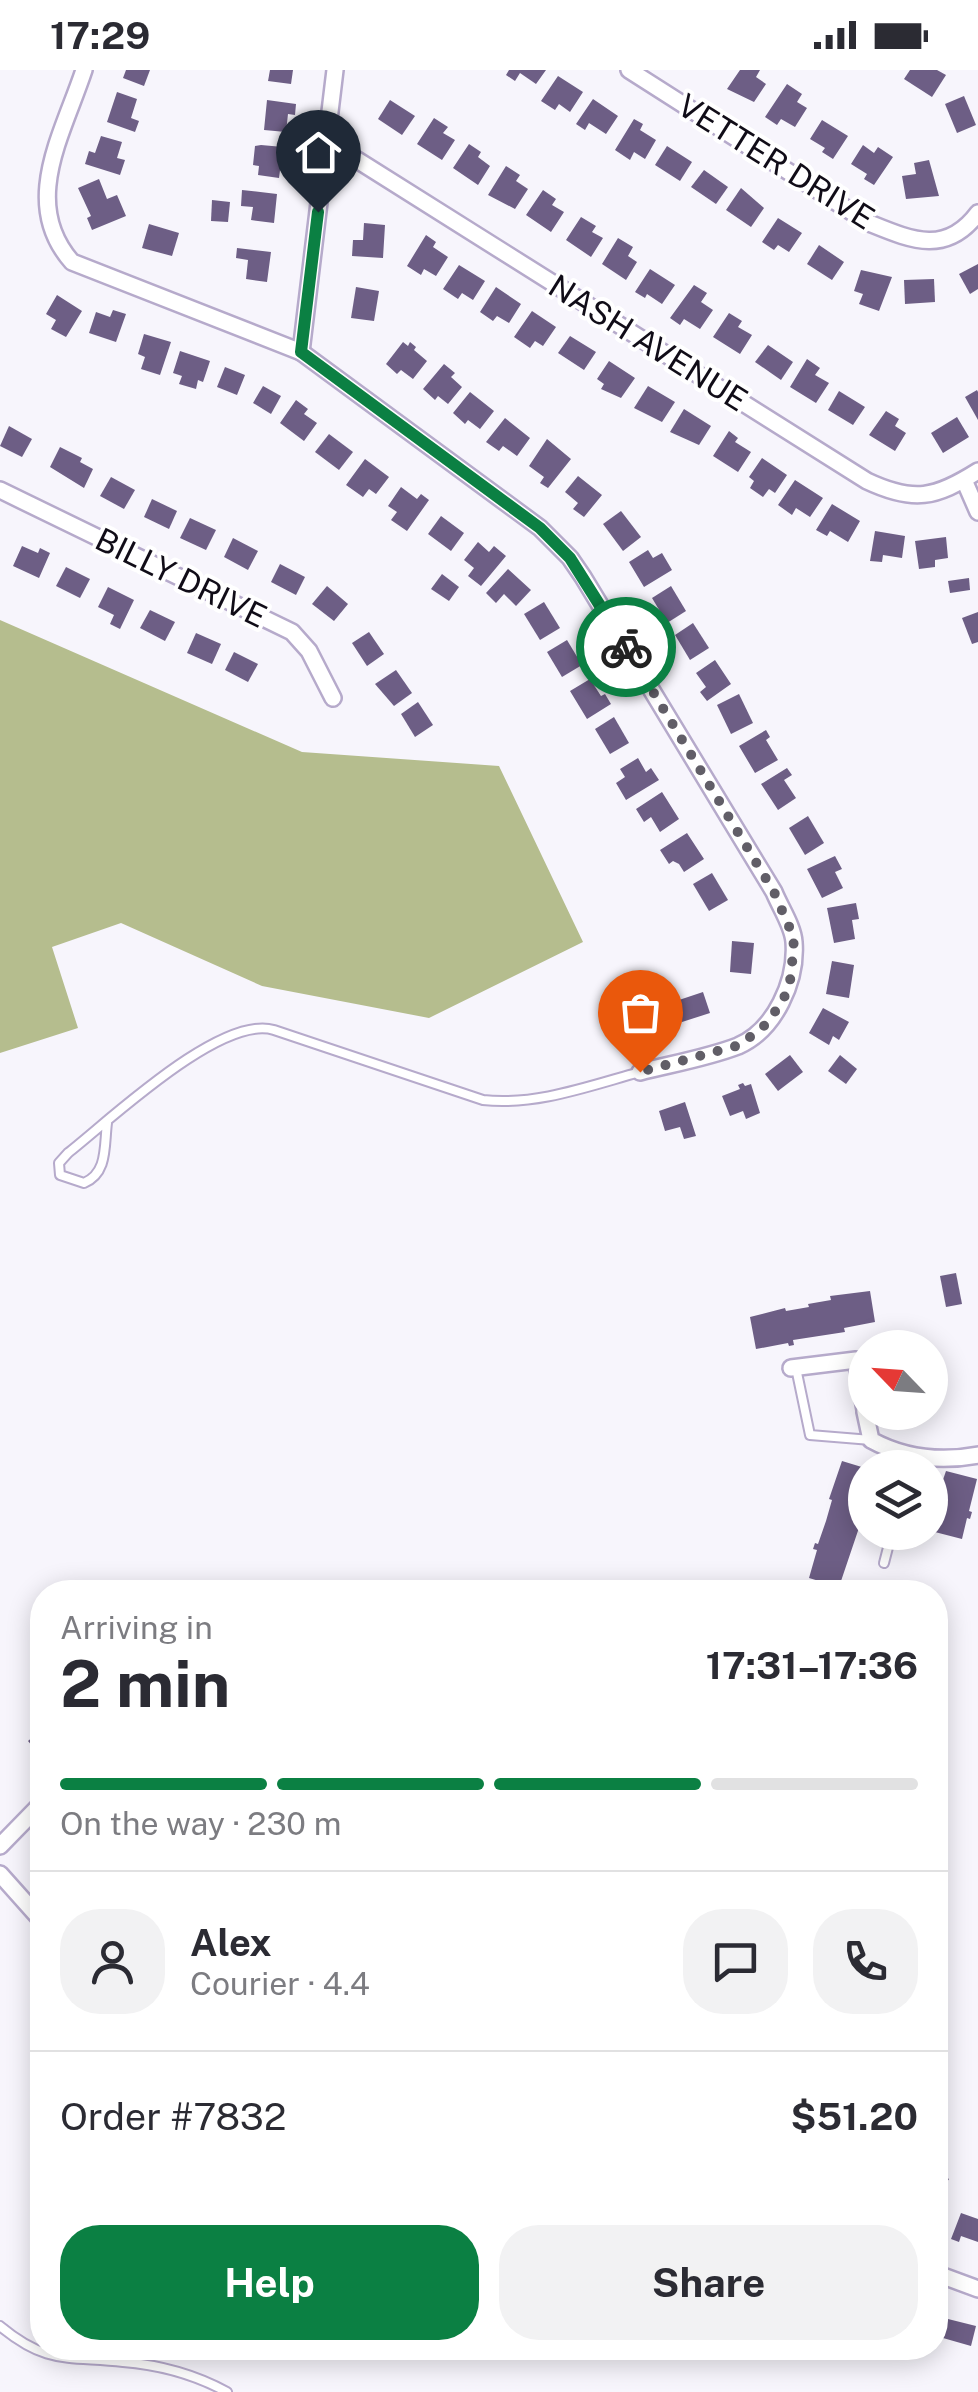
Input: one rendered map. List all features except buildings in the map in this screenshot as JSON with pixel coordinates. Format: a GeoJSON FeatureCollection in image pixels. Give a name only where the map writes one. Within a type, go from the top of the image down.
{"type":"FeatureCollection","features":[{"type":"Feature","properties":{"kind":"street"},"geometry":{"type":"LineString","coordinates":[[84,70],[50,172],[45,201],[49,225],[72,262],[301,352],[540,528],[570,558],[774,892],[794,938],[791,977],[783,1001],[765,1025],[740,1045],[640,1072]]}},
{"type":"Feature","properties":{"kind":"street"},"geometry":{"type":"LineString","coordinates":[[301,352],[335,70]]}},
{"type":"Feature","properties":{"kind":"street","name":"VETTER DRIVE"},"geometry":{"type":"LineString","coordinates":[[629,70],[868,223],[899,235],[948,240],[967,228],[978,213]]}},
{"type":"Feature","properties":{"kind":"street","name":"NASH AVENUE"},"geometry":{"type":"LineString","coordinates":[[327,141],[867,482],[905,497],[925,497],[971,476]]}},
{"type":"Feature","properties":{"kind":"street"},"geometry":{"type":"LineString","coordinates":[[971,476],[978,512]]}},
{"type":"Feature","properties":{"kind":"street","name":"BILLY DRIVE"},"geometry":{"type":"LineString","coordinates":[[0,490],[292,632],[309,652],[333,698]]}},
{"type":"Feature","properties":{"kind":"street"},"geometry":{"type":"LineString","coordinates":[[794,1368],[848,1361]]}},
{"type":"Feature","properties":{"kind":"street"},"geometry":{"type":"LineString","coordinates":[[868,1430],[870,1440],[889,1450]]}},
{"type":"Feature","properties":{"kind":"street"},"geometry":{"type":"LineString","coordinates":[[948,1459],[978,1454]]}},
{"type":"Feature","properties":{"kind":"street"},"geometry":{"type":"LineString","coordinates":[[0,1846],[30,1815]]}},
{"type":"Feature","properties":{"kind":"street"},"geometry":{"type":"LineString","coordinates":[[0,1874],[30,1908]]}},
{"type":"Feature","properties":{"kind":"street"},"geometry":{"type":"LineString","coordinates":[[948,2278],[978,2290]]}},
{"type":"Feature","properties":{"kind":"lane"},"geometry":{"type":"LineString","coordinates":[[107,1124],[104,1162],[96,1178],[84,1183],[60,1174],[59,1163],[68,1153],[178,1064],[257,1028],[274,1030],[484,1100],[540,1098],[640,1072]]}},
{"type":"Feature","properties":{"kind":"lane"},"geometry":{"type":"LineString","coordinates":[[794,1368],[810,1435],[870,1440]]}},
{"type":"Feature","properties":{"kind":"lane"},"geometry":{"type":"LineString","coordinates":[[884,1564],[888,1550]]}},
{"type":"Feature","properties":{"kind":"lane"},"geometry":{"type":"LineString","coordinates":[[0,2326],[30,2345]]}},
{"type":"Feature","properties":{"kind":"lane"},"geometry":{"type":"LineString","coordinates":[[66,2360],[122,2362],[177,2370],[227,2392]]}},
{"type":"Feature","properties":{"kind":"green space"},"geometry":{"type":"Polygon","coordinates":[[[0,620],[302,752],[499,766],[583,942],[429,1018],[262,986],[121,923],[52,947],[78,1028],[0,1053],[0,620]]]}},
{"type":"Feature","properties":{"kind":"way so far"},"geometry":{"type":"LineString","coordinates":[[626,647],[774,892],[794,938],[791,977],[783,1001],[765,1025],[740,1045],[640,1072]]}},
{"type":"Feature","properties":{"kind":"route"},"geometry":{"type":"LineString","coordinates":[[318,212],[301,352],[540,528],[570,558],[626,647]]}}]}
